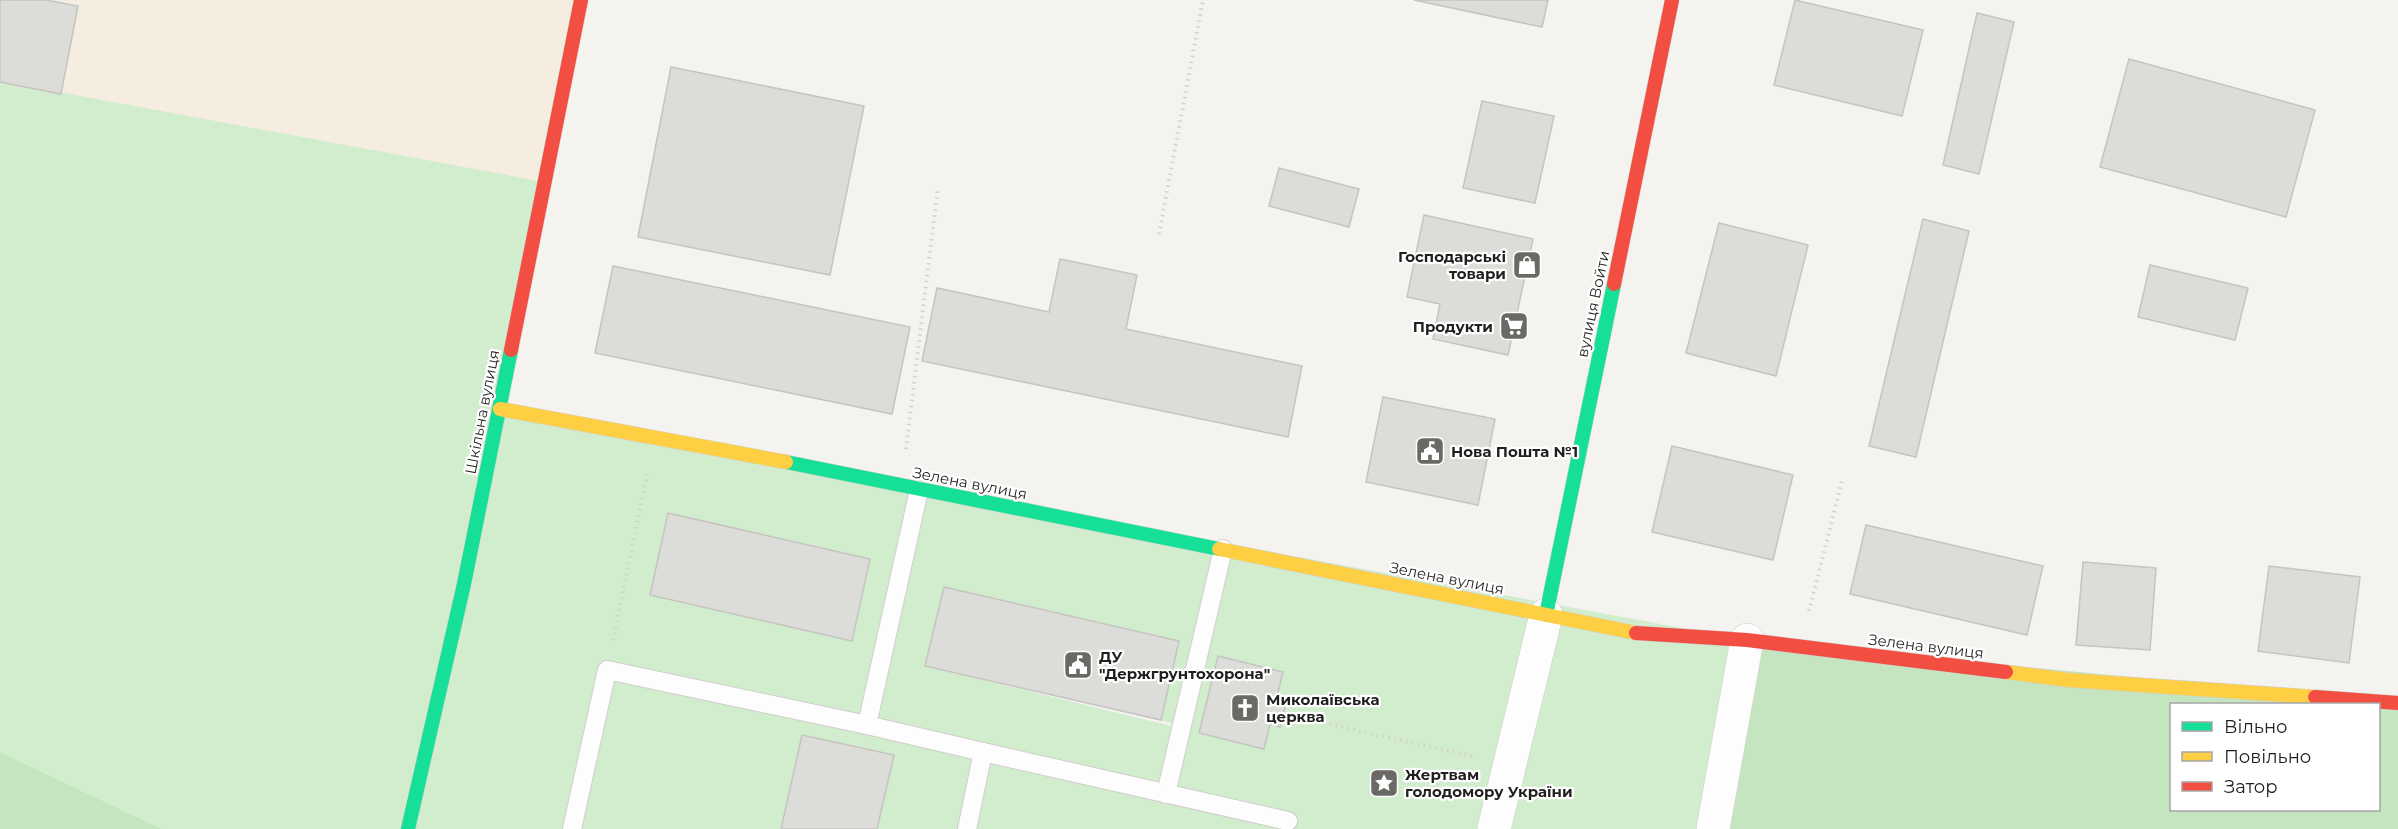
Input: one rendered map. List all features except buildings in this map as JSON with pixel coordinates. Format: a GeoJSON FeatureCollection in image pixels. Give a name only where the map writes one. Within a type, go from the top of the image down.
{"type":"FeatureCollection","features":[{"type":"Feature","properties":{"kind":"street","name":"Шкільна вулиця"},"geometry":{"type":"LineString","coordinates":[[408,829],[464,584],[581,0]]}},
{"type":"Feature","properties":{"kind":"street","name":"вулиця Войти"},"geometry":{"type":"LineString","coordinates":[[1546,615],[1672,0]]}},
{"type":"Feature","properties":{"kind":"street","name":"Зелена вулиця"},"geometry":{"type":"LineString","coordinates":[[500,409],[742,453],[1648,635],[1747,640],[2068,680],[2398,703]]}},
{"type":"Feature","properties":{"kind":"street"},"geometry":{"type":"LineString","coordinates":[[1494,829],[1546,615]]}},
{"type":"Feature","properties":{"kind":"street"},"geometry":{"type":"LineString","coordinates":[[1713,829],[1747,640]]}},
{"type":"Feature","properties":{"kind":"lane"},"geometry":{"type":"LineString","coordinates":[[867,725],[919,490]]}},
{"type":"Feature","properties":{"kind":"lane"},"geometry":{"type":"LineString","coordinates":[[1166,794],[1223,549]]}},
{"type":"Feature","properties":{"kind":"lane"},"geometry":{"type":"LineString","coordinates":[[572,829],[607,670],[867,725],[1288,821]]}},
{"type":"Feature","properties":{"kind":"lane"},"geometry":{"type":"LineString","coordinates":[[967,829],[983,752]]}},
{"type":"Feature","properties":{"kind":"path"},"geometry":{"type":"LineString","coordinates":[[1159,234],[1203,0]]}},
{"type":"Feature","properties":{"kind":"path"},"geometry":{"type":"LineString","coordinates":[[919,490],[905,446],[938,187]]}},
{"type":"Feature","properties":{"kind":"path"},"geometry":{"type":"LineString","coordinates":[[607,670],[655,439]]}},
{"type":"Feature","properties":{"kind":"path"},"geometry":{"type":"LineString","coordinates":[[1800,647],[1842,482]]}},
{"type":"Feature","properties":{"kind":"path"},"geometry":{"type":"LineString","coordinates":[[1283,714],[1510,764]]}},
{"type":"Feature","properties":{"kind":"shaded area"},"geometry":{"type":"Polygon","coordinates":[[[0,0],[581,0],[545,182],[61,94],[0,0]]]}},
{"type":"Feature","properties":{"kind":"green space"},"geometry":{"type":"Polygon","coordinates":[[[0,81],[545,182],[500,409],[1747,640],[1712,829],[162,829],[0,752],[0,81]],[[944,587],[926,666],[1188,730],[1161,720],[1178,641],[944,587]],[[1223,634],[1199,733],[1264,749],[1270,724],[1280,726],[1286,703],[1276,700],[1283,673],[1218,656],[1223,634]]]}},
{"type":"Feature","properties":{"kind":"green space"},"geometry":{"type":"Polygon","coordinates":[[[1747,640],[2398,703],[2398,829],[1713,829],[1747,640]]]}},
{"type":"Feature","properties":{"kind":"green space"},"geometry":{"type":"Polygon","coordinates":[[[0,752],[162,829],[0,829],[0,752]]]}},
{"type":"Feature","properties":{"kind":"traffic: fast"},"geometry":{"type":"LineString","coordinates":[[1546,615],[1614,284]]}},
{"type":"Feature","properties":{"kind":"traffic: fast"},"geometry":{"type":"LineString","coordinates":[[408,829],[464,584],[511,350]]}},
{"type":"Feature","properties":{"kind":"traffic: fast"},"geometry":{"type":"LineString","coordinates":[[786,462],[1219,549]]}},
{"type":"Feature","properties":{"kind":"traffic: slow"},"geometry":{"type":"LineString","coordinates":[[500,409],[786,462]]}},
{"type":"Feature","properties":{"kind":"traffic: slow"},"geometry":{"type":"LineString","coordinates":[[1219,549],[1636,633]]}},
{"type":"Feature","properties":{"kind":"traffic: slow"},"geometry":{"type":"LineString","coordinates":[[2006,672],[2068,680],[2315,697]]}},
{"type":"Feature","properties":{"kind":"traffic: jam"},"geometry":{"type":"LineString","coordinates":[[511,350],[581,0]]}},
{"type":"Feature","properties":{"kind":"traffic: jam"},"geometry":{"type":"LineString","coordinates":[[1614,284],[1672,0]]}},
{"type":"Feature","properties":{"kind":"traffic: jam"},"geometry":{"type":"LineString","coordinates":[[1636,633],[1747,640],[2006,672]]}},
{"type":"Feature","properties":{"kind":"traffic: jam"},"geometry":{"type":"LineString","coordinates":[[2315,697],[2398,703]]}},
{"type":"Feature","properties":{"kind":"place","name":"Господарські товари"},"geometry":{"type":"Point","coordinates":[1527,265]}},
{"type":"Feature","properties":{"kind":"place","name":"Продукти"},"geometry":{"type":"Point","coordinates":[1514,326]}},
{"type":"Feature","properties":{"kind":"place","name":"Нова Пошта №1"},"geometry":{"type":"Point","coordinates":[1430,451]}},
{"type":"Feature","properties":{"kind":"place","name":"ДУ \"Держгрунтохорона\""},"geometry":{"type":"Point","coordinates":[1078,665]}},
{"type":"Feature","properties":{"kind":"place","name":"Миколаївська церква"},"geometry":{"type":"Point","coordinates":[1245,708]}},
{"type":"Feature","properties":{"kind":"place","name":"Жертвам голодомору України"},"geometry":{"type":"Point","coordinates":[1384,783]}}]}
